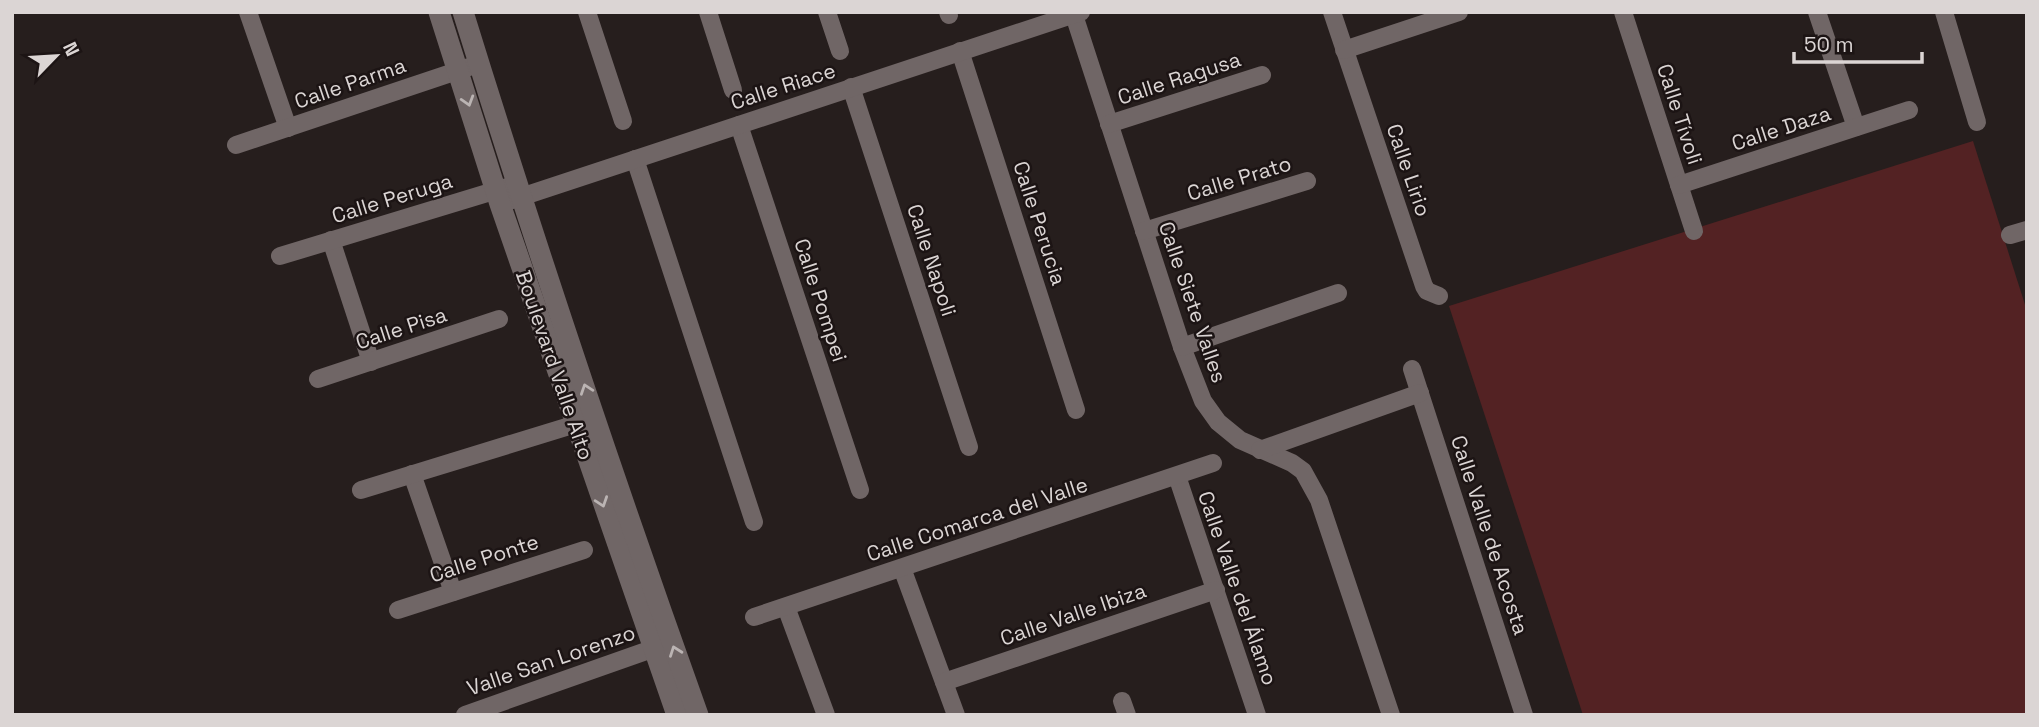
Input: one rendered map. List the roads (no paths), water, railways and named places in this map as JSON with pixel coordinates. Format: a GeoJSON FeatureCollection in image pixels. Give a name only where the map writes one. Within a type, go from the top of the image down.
{"type":"FeatureCollection","features":[{"type":"Feature","properties":{"kind":"street"},"geometry":{"type":"LineString","coordinates":[[248,12],[288,128]]}},
{"type":"Feature","properties":{"kind":"street","name":"Boulevard Valle Alto"},"geometry":{"type":"LineString","coordinates":[[439,12],[575,425],[677,715]]}},
{"type":"Feature","properties":{"kind":"street","name":"Boulevard Valle Alto"},"geometry":{"type":"LineString","coordinates":[[463,12],[519,190],[698,715]]}},
{"type":"Feature","properties":{"kind":"street"},"geometry":{"type":"LineString","coordinates":[[587,12],[623,121]]}},
{"type":"Feature","properties":{"kind":"street"},"geometry":{"type":"LineString","coordinates":[[708,12],[733,90]]}},
{"type":"Feature","properties":{"kind":"street"},"geometry":{"type":"LineString","coordinates":[[827,12],[840,51]]}},
{"type":"Feature","properties":{"kind":"street","name":"Calle Lirio"},"geometry":{"type":"LineString","coordinates":[[1332,12],[1424,286],[1427,291],[1439,296]]}},
{"type":"Feature","properties":{"kind":"street"},"geometry":{"type":"LineString","coordinates":[[1344,50],[1459,12]]}},
{"type":"Feature","properties":{"kind":"street","name":"Calle Tívoli"},"geometry":{"type":"LineString","coordinates":[[1623,12],[1694,230]]}},
{"type":"Feature","properties":{"kind":"street","name":"Calle Daza"},"geometry":{"type":"LineString","coordinates":[[1817,12],[1856,127]]}},
{"type":"Feature","properties":{"kind":"street"},"geometry":{"type":"LineString","coordinates":[[1944,12],[1977,122]]}},
{"type":"Feature","properties":{"kind":"street","name":"Calle Riace"},"geometry":{"type":"LineString","coordinates":[[498,197],[635,159],[1076,13]]}},
{"type":"Feature","properties":{"kind":"street","name":"Calle Siete Valles"},"geometry":{"type":"LineString","coordinates":[[1076,13],[1144,231],[1182,347],[1203,401],[1210,412],[1240,440],[1292,463],[1303,471],[1311,483],[1391,715]]}},
{"type":"Feature","properties":{"kind":"street","name":"Calle Perucia"},"geometry":{"type":"LineString","coordinates":[[960,51],[1076,410]]}},
{"type":"Feature","properties":{"kind":"street","name":"Calle Parma"},"geometry":{"type":"LineString","coordinates":[[236,145],[479,64]]}},
{"type":"Feature","properties":{"kind":"street","name":"Calle Ragusa"},"geometry":{"type":"LineString","coordinates":[[1109,124],[1262,75]]}},
{"type":"Feature","properties":{"kind":"street","name":"Calle Napoli"},"geometry":{"type":"LineString","coordinates":[[851,87],[970,447]]}},
{"type":"Feature","properties":{"kind":"street","name":"Calle Daza"},"geometry":{"type":"LineString","coordinates":[[1679,185],[1909,110]]}},
{"type":"Feature","properties":{"kind":"street","name":"Calle Pompei"},"geometry":{"type":"LineString","coordinates":[[739,125],[860,490]]}},
{"type":"Feature","properties":{"kind":"street"},"geometry":{"type":"LineString","coordinates":[[635,159],[754,522]]}},
{"type":"Feature","properties":{"kind":"street","name":"Calle Prato"},"geometry":{"type":"LineString","coordinates":[[1144,231],[1307,181]]}},
{"type":"Feature","properties":{"kind":"street","name":"Calle Peruga"},"geometry":{"type":"LineString","coordinates":[[280,256],[331,240],[498,197]]}},
{"type":"Feature","properties":{"kind":"street"},"geometry":{"type":"LineString","coordinates":[[331,240],[371,362]]}},
{"type":"Feature","properties":{"kind":"street"},"geometry":{"type":"LineString","coordinates":[[1182,347],[1338,293]]}},
{"type":"Feature","properties":{"kind":"street","name":"Calle Pisa"},"geometry":{"type":"LineString","coordinates":[[317,379],[499,319]]}},
{"type":"Feature","properties":{"kind":"street","name":"Calle Valle de Acosta"},"geometry":{"type":"LineString","coordinates":[[1412,369],[1524,715]]}},
{"type":"Feature","properties":{"kind":"street"},"geometry":{"type":"LineString","coordinates":[[1260,450],[1420,393]]}},
{"type":"Feature","properties":{"kind":"street"},"geometry":{"type":"LineString","coordinates":[[361,490],[596,418]]}},
{"type":"Feature","properties":{"kind":"street","name":"Calle Comarca del Valle"},"geometry":{"type":"LineString","coordinates":[[754,617],[1213,463]]}},
{"type":"Feature","properties":{"kind":"street"},"geometry":{"type":"LineString","coordinates":[[412,474],[453,592]]}},
{"type":"Feature","properties":{"kind":"street","name":"Calle Valle del Álamo"},"geometry":{"type":"LineString","coordinates":[[1177,476],[1257,715]]}},
{"type":"Feature","properties":{"kind":"street","name":"Calle Ponte"},"geometry":{"type":"LineString","coordinates":[[398,610],[584,550]]}},
{"type":"Feature","properties":{"kind":"street"},"geometry":{"type":"LineString","coordinates":[[902,568],[956,715]]}},
{"type":"Feature","properties":{"kind":"street","name":"Calle Valle Ibiza"},"geometry":{"type":"LineString","coordinates":[[944,682],[1216,590]]}},
{"type":"Feature","properties":{"kind":"street"},"geometry":{"type":"LineString","coordinates":[[786,607],[826,715]]}},
{"type":"Feature","properties":{"kind":"street","name":"Valle San Lorenzo"},"geometry":{"type":"LineString","coordinates":[[465,715],[652,649]]}}]}
